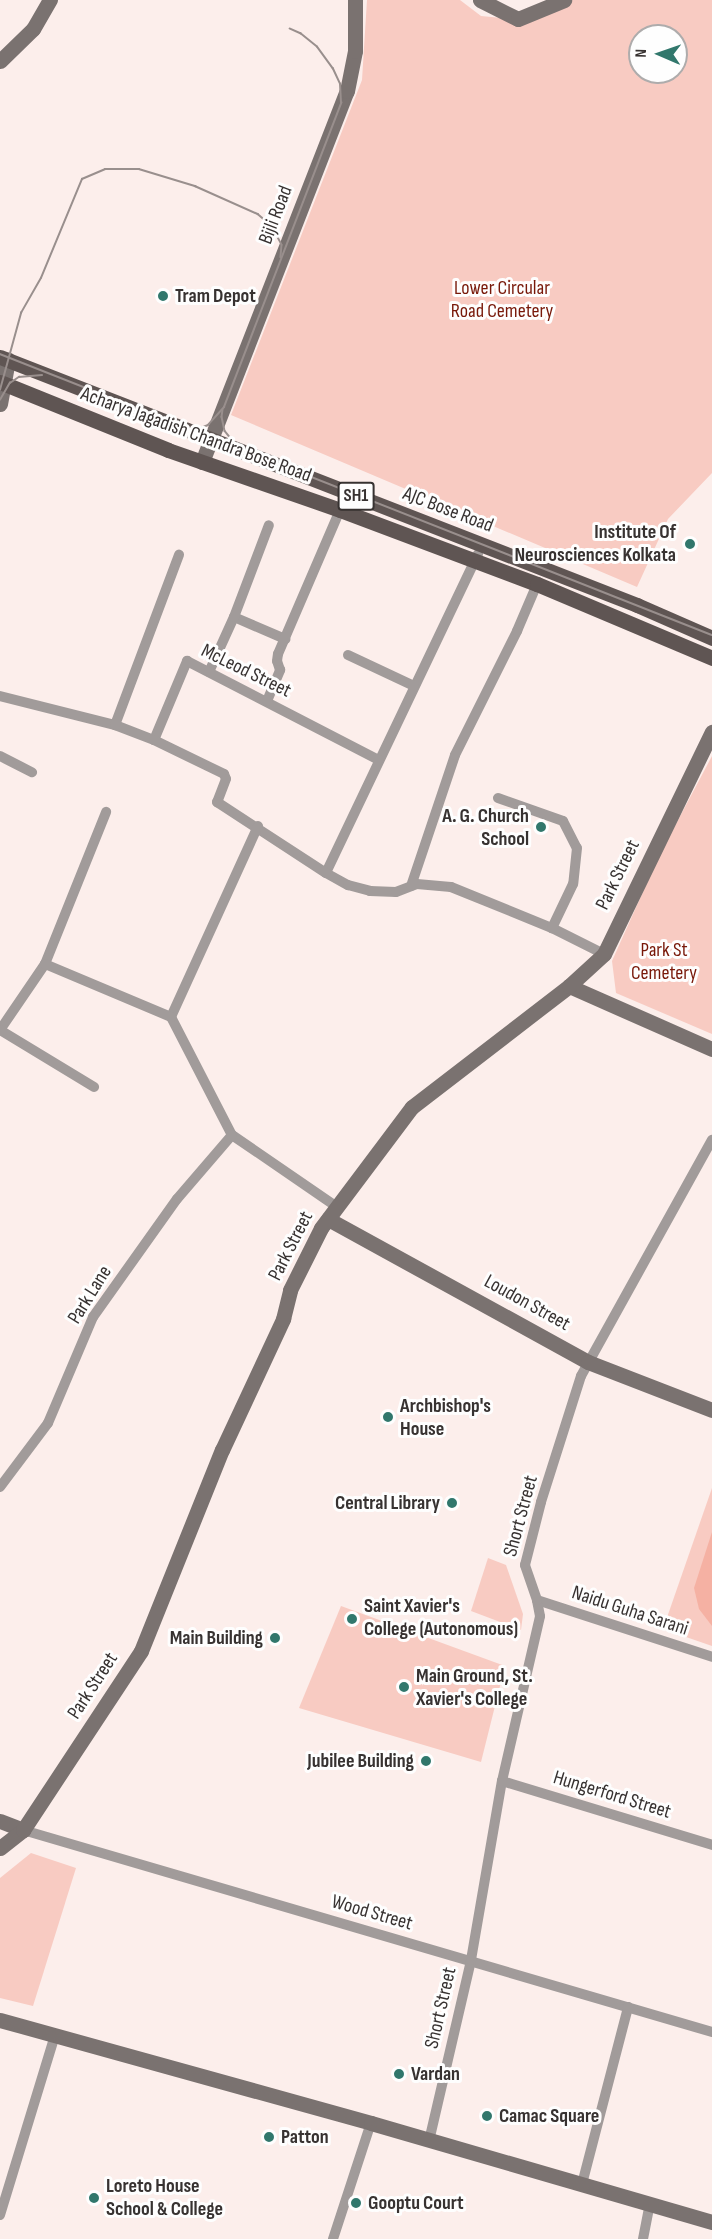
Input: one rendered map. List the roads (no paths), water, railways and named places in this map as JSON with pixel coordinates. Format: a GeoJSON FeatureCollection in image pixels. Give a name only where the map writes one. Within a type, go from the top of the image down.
{"type":"FeatureCollection","features":[{"type":"Feature","properties":{"kind":"main road"},"geometry":{"type":"LineString","coordinates":[[0,61],[33,29],[50,0]]}},
{"type":"Feature","properties":{"kind":"main road","name":"Bijli Road"},"geometry":{"type":"LineString","coordinates":[[202,462],[347,91],[355,51],[355,0]]}},
{"type":"Feature","properties":{"kind":"main road"},"geometry":{"type":"LineString","coordinates":[[480,0],[518,19],[564,0]]}},
{"type":"Feature","properties":{"kind":"main road"},"geometry":{"type":"LineString","coordinates":[[0,404],[4,359]]}},
{"type":"Feature","properties":{"kind":"main road","name":"AJC Bose Road"},"geometry":{"type":"LineString","coordinates":[[4,359],[637,605],[712,638]]}},
{"type":"Feature","properties":{"kind":"main road","name":"Acharya Jagadish Chandra Bose Road"},"geometry":{"type":"LineString","coordinates":[[2,383],[202,462],[340,510],[537,584],[712,658]]}},
{"type":"Feature","properties":{"kind":"main road","name":"Park Street"},"geometry":{"type":"LineString","coordinates":[[0,1848],[22,1830],[141,1651],[222,1450],[283,1319],[290,1290],[332,1213],[412,1107],[569,986],[604,954],[712,732]]}},
{"type":"Feature","properties":{"kind":"main road"},"geometry":{"type":"LineString","coordinates":[[569,986],[712,1049]]}},
{"type":"Feature","properties":{"kind":"main road","name":"Loudon Street"},"geometry":{"type":"LineString","coordinates":[[332,1213],[588,1362],[712,1410]]}},
{"type":"Feature","properties":{"kind":"main road"},"geometry":{"type":"LineString","coordinates":[[0,1821],[22,1830]]}},
{"type":"Feature","properties":{"kind":"main road"},"geometry":{"type":"LineString","coordinates":[[0,2020],[371,2122],[712,2222]]}},
{"type":"Feature","properties":{"kind":"street"},"geometry":{"type":"LineString","coordinates":[[267,701],[280,670],[276,661],[340,510]]}},
{"type":"Feature","properties":{"kind":"street"},"geometry":{"type":"LineString","coordinates":[[209,672],[234,617],[269,525]]}},
{"type":"Feature","properties":{"kind":"street"},"geometry":{"type":"LineString","coordinates":[[326,873],[482,546]]}},
{"type":"Feature","properties":{"kind":"street"},"geometry":{"type":"LineString","coordinates":[[115,725],[179,555]]}},
{"type":"Feature","properties":{"kind":"street"},"geometry":{"type":"LineString","coordinates":[[411,886],[455,754],[517,631],[537,584]]}},
{"type":"Feature","properties":{"kind":"street"},"geometry":{"type":"LineString","coordinates":[[234,617],[285,639]]}},
{"type":"Feature","properties":{"kind":"street"},"geometry":{"type":"LineString","coordinates":[[348,655],[414,686]]}},
{"type":"Feature","properties":{"kind":"street","name":"McLeod Street"},"geometry":{"type":"LineString","coordinates":[[154,740],[187,661],[379,760]]}},
{"type":"Feature","properties":{"kind":"street"},"geometry":{"type":"LineString","coordinates":[[0,696],[115,725],[154,740],[224,774],[226,779],[217,802],[348,885],[370,891],[396,892],[411,886],[434,884],[451,887],[552,928],[604,954]]}},
{"type":"Feature","properties":{"kind":"street"},"geometry":{"type":"LineString","coordinates":[[0,756],[32,772]]}},
{"type":"Feature","properties":{"kind":"street"},"geometry":{"type":"LineString","coordinates":[[498,798],[563,821],[577,848],[573,884],[552,928]]}},
{"type":"Feature","properties":{"kind":"street"},"geometry":{"type":"LineString","coordinates":[[94,1087],[0,1030],[45,964],[106,812]]}},
{"type":"Feature","properties":{"kind":"street"},"geometry":{"type":"LineString","coordinates":[[171,1017],[258,826]]}},
{"type":"Feature","properties":{"kind":"street"},"geometry":{"type":"LineString","coordinates":[[45,964],[171,1017],[232,1135],[332,1213]]}},
{"type":"Feature","properties":{"kind":"street","name":"Park Lane"},"geometry":{"type":"LineString","coordinates":[[0,1487],[48,1423],[93,1317],[177,1199],[232,1135]]}},
{"type":"Feature","properties":{"kind":"street","name":"Short Street"},"geometry":{"type":"LineString","coordinates":[[429,2140],[471,1960],[502,1781],[540,1616],[525,1565],[541,1502],[581,1376],[712,1140]]}},
{"type":"Feature","properties":{"kind":"street","name":"Naidu Guha Sarani"},"geometry":{"type":"LineString","coordinates":[[537,1600],[712,1657]]}},
{"type":"Feature","properties":{"kind":"street","name":"Hungerford Street"},"geometry":{"type":"LineString","coordinates":[[502,1781],[712,1845]]}},
{"type":"Feature","properties":{"kind":"street","name":"Wood Street"},"geometry":{"type":"LineString","coordinates":[[22,1830],[712,2032]]}},
{"type":"Feature","properties":{"kind":"street"},"geometry":{"type":"LineString","coordinates":[[582,2184],[628,2007]]}},
{"type":"Feature","properties":{"kind":"street"},"geometry":{"type":"LineString","coordinates":[[0,2215],[55,2035]]}},
{"type":"Feature","properties":{"kind":"street"},"geometry":{"type":"LineString","coordinates":[[333,2239],[371,2122]]}},
{"type":"Feature","properties":{"kind":"street"},"geometry":{"type":"LineString","coordinates":[[643,2239],[650,2203]]}},
{"type":"Feature","properties":{"kind":"tram line"},"geometry":{"type":"LineString","coordinates":[[191,432],[208,425],[224,407],[341,103],[340,84],[333,69],[317,47],[301,34],[290,29]]}},
{"type":"Feature","properties":{"kind":"tram line"},"geometry":{"type":"LineString","coordinates":[[0,390],[21,313],[41,278],[82,179],[105,169],[139,169],[195,186],[258,214],[272,226],[282,245],[281,257]]}},
{"type":"Feature","properties":{"kind":"tram line"},"geometry":{"type":"LineString","coordinates":[[0,354],[712,635]]}},
{"type":"Feature","properties":{"kind":"tram line"},"geometry":{"type":"LineString","coordinates":[[0,400],[10,383],[19,377],[42,375]]}},
{"type":"Feature","properties":{"kind":"tram line"},"geometry":{"type":"LineString","coordinates":[[223,410],[225,431],[237,446]]}},
{"type":"Feature","properties":{"kind":"place","name":"Tram Depot"},"geometry":{"type":"Point","coordinates":[163,296]}},
{"type":"Feature","properties":{"kind":"place","name":"Institute Of Neurosciences Kolkata"},"geometry":{"type":"Point","coordinates":[690,544]}},
{"type":"Feature","properties":{"kind":"place","name":"A. G. Church School"},"geometry":{"type":"Point","coordinates":[541,827]}},
{"type":"Feature","properties":{"kind":"place","name":"Archbishop's House"},"geometry":{"type":"Point","coordinates":[388,1417]}},
{"type":"Feature","properties":{"kind":"place","name":"Central Library"},"geometry":{"type":"Point","coordinates":[452,1503]}},
{"type":"Feature","properties":{"kind":"place","name":"Saint Xavier's College (Autonomous)"},"geometry":{"type":"Point","coordinates":[352,1619]}},
{"type":"Feature","properties":{"kind":"place","name":"Main Building"},"geometry":{"type":"Point","coordinates":[275,1638]}},
{"type":"Feature","properties":{"kind":"place","name":"Main Ground, St. Xavier's College"},"geometry":{"type":"Point","coordinates":[404,1687]}},
{"type":"Feature","properties":{"kind":"place","name":"Jubilee Building"},"geometry":{"type":"Point","coordinates":[426,1761]}},
{"type":"Feature","properties":{"kind":"place","name":"Vardan"},"geometry":{"type":"Point","coordinates":[399,2074]}},
{"type":"Feature","properties":{"kind":"place","name":"Camac Square"},"geometry":{"type":"Point","coordinates":[487,2116]}},
{"type":"Feature","properties":{"kind":"place","name":"Patton"},"geometry":{"type":"Point","coordinates":[269,2137]}},
{"type":"Feature","properties":{"kind":"place","name":"Loreto House School & College"},"geometry":{"type":"Point","coordinates":[94,2198]}},
{"type":"Feature","properties":{"kind":"place","name":"Gooptu Court"},"geometry":{"type":"Point","coordinates":[356,2203]}},
{"type":"Feature","properties":{"kind":"park label","name":"Lower Circular Road Cemetery"},"geometry":{"type":"Point","coordinates":[502,300]}},
{"type":"Feature","properties":{"kind":"park label","name":"Park St Cemetery"},"geometry":{"type":"Point","coordinates":[664,962]}}]}
